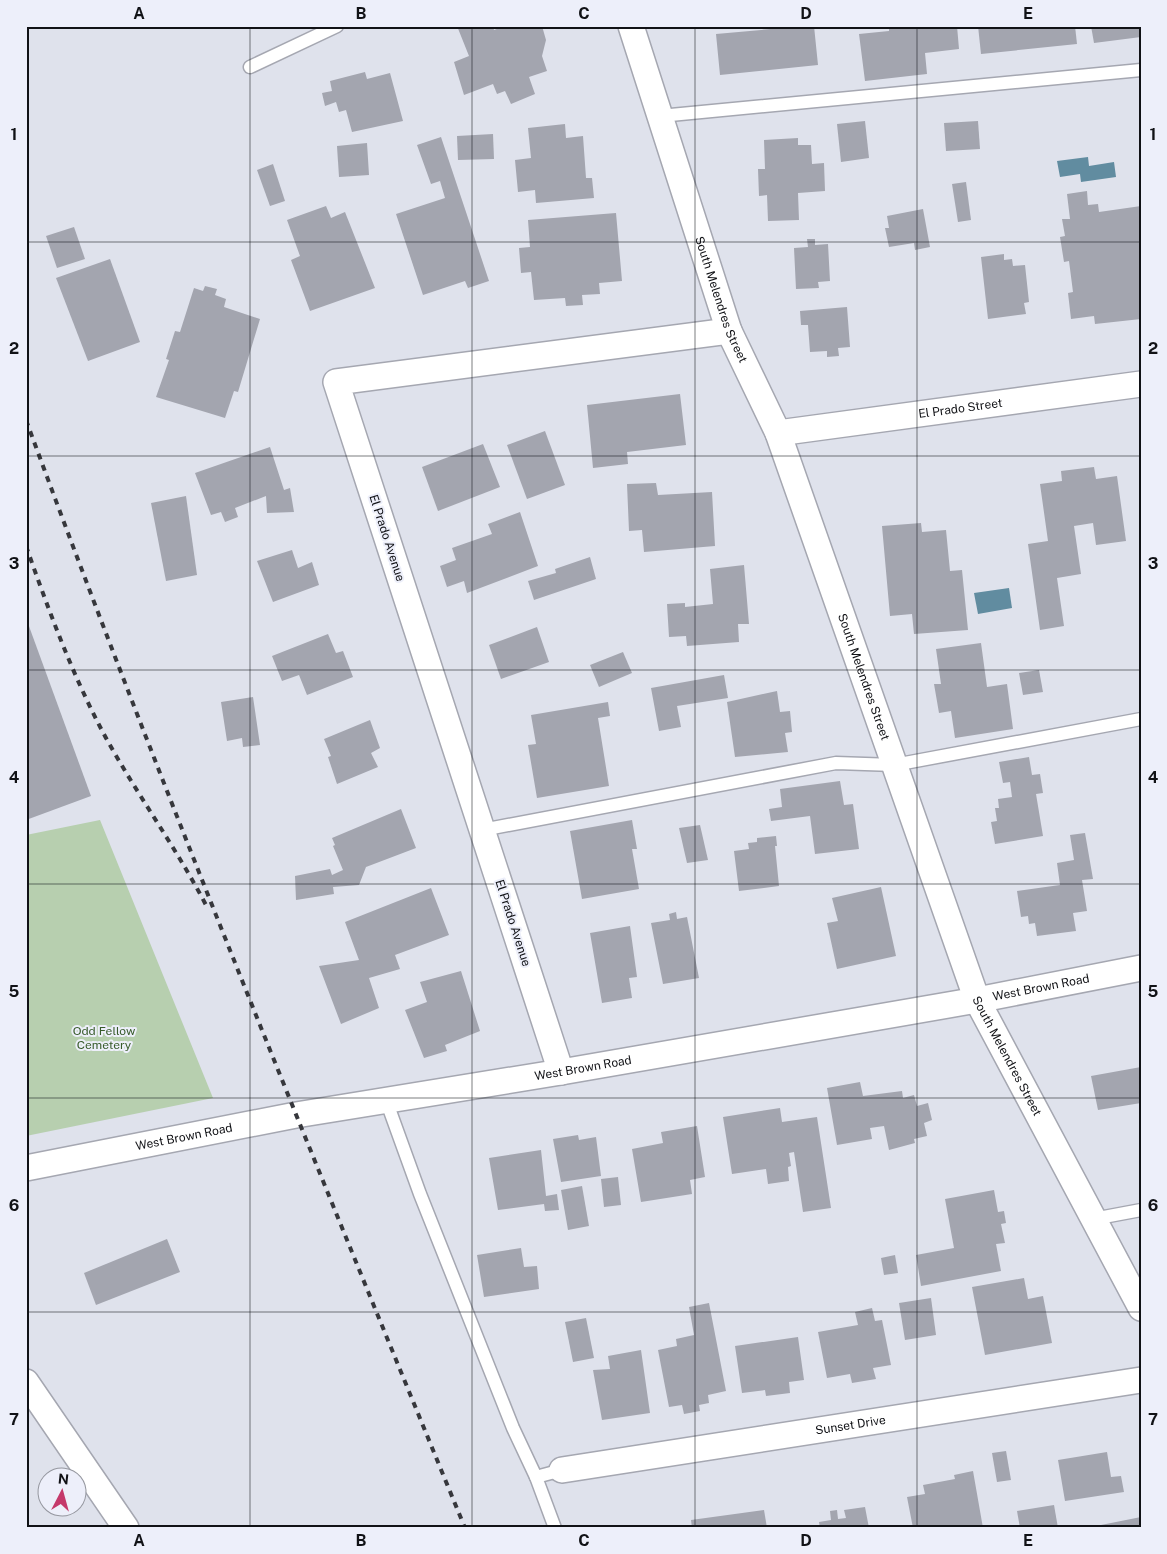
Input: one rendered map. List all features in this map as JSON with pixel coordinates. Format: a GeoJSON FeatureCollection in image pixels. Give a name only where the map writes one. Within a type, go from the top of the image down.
{"type":"FeatureCollection","features":[{"type":"Feature","properties":{"kind":"street","name":"South Melendres Street"},"geometry":{"type":"LineString","coordinates":[[631,26],[729,332],[778,433],[976,1000],[1141,1308]]}},
{"type":"Feature","properties":{"kind":"street","name":"El Prado Avenue"},"geometry":{"type":"LineString","coordinates":[[561,1072],[336,382],[729,332]]}},
{"type":"Feature","properties":{"kind":"street","name":"El Prado Street"},"geometry":{"type":"LineString","coordinates":[[778,433],[1141,384]]}},
{"type":"Feature","properties":{"kind":"street","name":"West Brown Road"},"geometry":{"type":"LineString","coordinates":[[26,1168],[296,1115],[561,1072],[976,1000],[1141,968]]}},
{"type":"Feature","properties":{"kind":"street","name":"Sunset Drive"},"geometry":{"type":"LineString","coordinates":[[562,1470],[1141,1380]]}},
{"type":"Feature","properties":{"kind":"street"},"geometry":{"type":"LineString","coordinates":[[26,1382],[126,1528]]}},
{"type":"Feature","properties":{"kind":"lane"},"geometry":{"type":"LineString","coordinates":[[250,67],[337,26]]}},
{"type":"Feature","properties":{"kind":"lane"},"geometry":{"type":"LineString","coordinates":[[660,116],[1141,70]]}},
{"type":"Feature","properties":{"kind":"lane"},"geometry":{"type":"LineString","coordinates":[[482,830],[836,763],[894,765],[1141,719]]}},
{"type":"Feature","properties":{"kind":"lane"},"geometry":{"type":"LineString","coordinates":[[386,1100],[420,1194],[555,1528]]}},
{"type":"Feature","properties":{"kind":"lane"},"geometry":{"type":"LineString","coordinates":[[1093,1219],[1141,1210]]}},
{"type":"Feature","properties":{"kind":"lane"},"geometry":{"type":"LineString","coordinates":[[536,1477],[562,1470]]}},
{"type":"Feature","properties":{"kind":"green space","name":"Odd Fellow Cemetery"},"geometry":{"type":"Polygon","coordinates":[[[100,820],[213,1098],[26,1136],[26,835],[100,820]]]}},
{"type":"Feature","properties":{"kind":"water"},"geometry":{"type":"Polygon","coordinates":[[[1088,157],[1089,166],[1114,162],[1116,177],[1081,182],[1080,174],[1060,177],[1057,161],[1088,157]]]}},
{"type":"Feature","properties":{"kind":"water"},"geometry":{"type":"Polygon","coordinates":[[[1009,588],[1012,608],[978,614],[974,593],[1009,588]]]}},
{"type":"Feature","properties":{"kind":"building"},"geometry":{"type":"Polygon","coordinates":[[[457,26],[493,26],[494,30],[505,26],[542,26],[546,40],[542,56],[547,71],[529,77],[535,94],[511,104],[505,91],[497,94],[493,84],[464,95],[454,62],[469,56],[457,26]]]}},
{"type":"Feature","properties":{"kind":"building"},"geometry":{"type":"Polygon","coordinates":[[[782,26],[814,26],[818,65],[720,75],[716,34],[782,28],[782,26]]]}},
{"type":"Feature","properties":{"kind":"building"},"geometry":{"type":"Polygon","coordinates":[[[889,26],[957,26],[959,49],[925,53],[927,74],[865,81],[859,34],[889,31],[889,26]]]}},
{"type":"Feature","properties":{"kind":"building"},"geometry":{"type":"Polygon","coordinates":[[[978,26],[1075,26],[1077,44],[981,54],[978,26]]]}},
{"type":"Feature","properties":{"kind":"building"},"geometry":{"type":"Polygon","coordinates":[[[1091,26],[1141,26],[1141,37],[1094,43],[1091,26]]]}},
{"type":"Feature","properties":{"kind":"building"},"geometry":{"type":"Polygon","coordinates":[[[365,72],[367,79],[390,73],[403,121],[352,132],[346,110],[339,112],[336,102],[325,106],[322,93],[332,91],[330,81],[365,72]]]}},
{"type":"Feature","properties":{"kind":"building"},"geometry":{"type":"Polygon","coordinates":[[[865,121],[869,158],[841,162],[837,124],[865,121]]]}},
{"type":"Feature","properties":{"kind":"building"},"geometry":{"type":"Polygon","coordinates":[[[978,121],[980,149],[946,151],[944,123],[978,121]]]}},
{"type":"Feature","properties":{"kind":"building"},"geometry":{"type":"Polygon","coordinates":[[[565,124],[566,138],[583,136],[586,178],[592,178],[594,198],[536,203],[535,190],[518,192],[515,160],[531,158],[528,128],[565,124]]]}},
{"type":"Feature","properties":{"kind":"building"},"geometry":{"type":"Polygon","coordinates":[[[493,134],[494,159],[458,160],[457,136],[493,134]]]}},
{"type":"Feature","properties":{"kind":"building"},"geometry":{"type":"Polygon","coordinates":[[[441,137],[489,281],[468,288],[465,281],[423,295],[396,214],[445,198],[440,181],[431,184],[417,145],[441,137]]]}},
{"type":"Feature","properties":{"kind":"building"},"geometry":{"type":"Polygon","coordinates":[[[798,138],[798,145],[811,145],[812,164],[824,163],[825,191],[798,193],[799,220],[768,221],[767,195],[759,196],[758,169],[765,169],[764,140],[798,138]]]}},
{"type":"Feature","properties":{"kind":"building"},"geometry":{"type":"Polygon","coordinates":[[[367,143],[369,175],[339,177],[337,146],[367,143]]]}},
{"type":"Feature","properties":{"kind":"building"},"geometry":{"type":"Polygon","coordinates":[[[273,164],[285,201],[270,206],[257,170],[273,164]]]}},
{"type":"Feature","properties":{"kind":"building"},"geometry":{"type":"Polygon","coordinates":[[[966,182],[971,220],[958,222],[952,184],[966,182]]]}},
{"type":"Feature","properties":{"kind":"building"},"geometry":{"type":"Polygon","coordinates":[[[1087,191],[1088,205],[1098,204],[1099,212],[1141,206],[1141,319],[1095,324],[1094,316],[1071,319],[1068,293],[1073,292],[1069,261],[1064,262],[1060,237],[1065,236],[1062,219],[1070,219],[1067,194],[1087,191]]]}},
{"type":"Feature","properties":{"kind":"building"},"geometry":{"type":"Polygon","coordinates":[[[326,206],[331,218],[345,212],[375,288],[310,311],[291,260],[300,256],[287,220],[326,206]]]}},
{"type":"Feature","properties":{"kind":"building"},"geometry":{"type":"Polygon","coordinates":[[[923,209],[930,247],[915,250],[914,243],[889,247],[885,228],[889,228],[887,216],[923,209]]]}},
{"type":"Feature","properties":{"kind":"building"},"geometry":{"type":"Polygon","coordinates":[[[616,213],[622,281],[599,283],[600,294],[582,295],[583,305],[566,306],[565,298],[534,300],[531,272],[521,273],[519,248],[530,247],[528,220],[616,213]]]}},
{"type":"Feature","properties":{"kind":"building"},"geometry":{"type":"Polygon","coordinates":[[[74,227],[85,259],[57,268],[46,236],[74,227]]]}},
{"type":"Feature","properties":{"kind":"building"},"geometry":{"type":"Polygon","coordinates":[[[807,239],[815,239],[815,245],[828,244],[830,281],[818,282],[819,288],[796,289],[794,248],[808,247],[807,239]]]}},
{"type":"Feature","properties":{"kind":"building"},"geometry":{"type":"Polygon","coordinates":[[[1004,254],[1004,260],[1012,259],[1013,266],[1025,265],[1029,302],[1024,303],[1026,314],[988,319],[981,257],[1004,254]]]}},
{"type":"Feature","properties":{"kind":"building"},"geometry":{"type":"Polygon","coordinates":[[[110,259],[140,342],[88,361],[56,278],[110,259]]]}},
{"type":"Feature","properties":{"kind":"building"},"geometry":{"type":"Polygon","coordinates":[[[205,286],[217,289],[215,295],[226,299],[224,307],[260,319],[238,392],[234,391],[225,418],[156,397],[169,360],[166,359],[175,331],[180,332],[194,288],[203,291],[205,286]]]}},
{"type":"Feature","properties":{"kind":"building"},"geometry":{"type":"Polygon","coordinates":[[[847,307],[850,347],[838,348],[839,356],[827,357],[827,351],[810,352],[808,325],[801,325],[800,311],[847,307]]]}},
{"type":"Feature","properties":{"kind":"building"},"geometry":{"type":"Polygon","coordinates":[[[680,394],[686,445],[627,452],[628,464],[593,468],[587,405],[680,394]]]}},
{"type":"Feature","properties":{"kind":"building"},"geometry":{"type":"Polygon","coordinates":[[[545,431],[565,485],[527,499],[507,445],[545,431]]]}},
{"type":"Feature","properties":{"kind":"building"},"geometry":{"type":"Polygon","coordinates":[[[483,444],[500,487],[438,511],[422,467],[483,444]]]}},
{"type":"Feature","properties":{"kind":"building"},"geometry":{"type":"Polygon","coordinates":[[[270,447],[284,490],[290,488],[294,512],[267,513],[266,496],[235,508],[238,517],[225,522],[221,512],[211,515],[195,473],[270,447]]]}},
{"type":"Feature","properties":{"kind":"building"},"geometry":{"type":"Polygon","coordinates":[[[1094,467],[1096,479],[1117,476],[1126,541],[1096,545],[1093,523],[1074,526],[1081,574],[1057,578],[1064,626],[1040,630],[1028,544],[1048,541],[1040,484],[1062,481],[1061,471],[1094,467]]]}},
{"type":"Feature","properties":{"kind":"building"},"geometry":{"type":"Polygon","coordinates":[[[656,483],[658,495],[712,492],[715,546],[644,552],[642,530],[629,531],[627,484],[656,483]]]}},
{"type":"Feature","properties":{"kind":"building"},"geometry":{"type":"Polygon","coordinates":[[[186,496],[197,575],[166,581],[151,503],[186,496]]]}},
{"type":"Feature","properties":{"kind":"building"},"geometry":{"type":"Polygon","coordinates":[[[520,512],[538,566],[467,593],[464,581],[447,587],[440,566],[456,560],[452,548],[492,534],[488,524],[520,512]]]}},
{"type":"Feature","properties":{"kind":"building"},"geometry":{"type":"Polygon","coordinates":[[[921,523],[922,532],[946,530],[950,571],[962,570],[968,630],[914,634],[912,614],[890,616],[882,526],[921,523]]]}},
{"type":"Feature","properties":{"kind":"building"},"geometry":{"type":"Polygon","coordinates":[[[292,550],[298,568],[312,562],[319,585],[273,602],[257,561],[292,550]]]}},
{"type":"Feature","properties":{"kind":"building"},"geometry":{"type":"Polygon","coordinates":[[[590,557],[596,579],[534,600],[528,581],[556,573],[555,569],[590,557]]]}},
{"type":"Feature","properties":{"kind":"building"},"geometry":{"type":"Polygon","coordinates":[[[744,565],[749,624],[738,624],[739,642],[687,646],[686,636],[669,637],[667,604],[685,603],[685,607],[713,604],[710,569],[744,565]]]}},
{"type":"Feature","properties":{"kind":"building"},"geometry":{"type":"Polygon","coordinates":[[[26,618],[91,796],[26,820],[26,618]]]}},
{"type":"Feature","properties":{"kind":"building"},"geometry":{"type":"Polygon","coordinates":[[[537,627],[549,662],[501,679],[489,645],[537,627]]]}},
{"type":"Feature","properties":{"kind":"building"},"geometry":{"type":"Polygon","coordinates":[[[328,634],[336,653],[343,651],[353,677],[307,695],[299,675],[282,681],[272,656],[328,634]]]}},
{"type":"Feature","properties":{"kind":"building"},"geometry":{"type":"Polygon","coordinates":[[[981,643],[987,687],[1007,684],[1013,729],[955,738],[951,711],[939,713],[934,684],[941,684],[936,649],[981,643]]]}},
{"type":"Feature","properties":{"kind":"building"},"geometry":{"type":"Polygon","coordinates":[[[623,652],[632,673],[599,687],[590,665],[623,652]]]}},
{"type":"Feature","properties":{"kind":"building"},"geometry":{"type":"Polygon","coordinates":[[[1039,670],[1043,692],[1023,695],[1019,673],[1039,670]]]}},
{"type":"Feature","properties":{"kind":"building"},"geometry":{"type":"Polygon","coordinates":[[[724,675],[728,698],[677,706],[681,727],[659,731],[651,688],[724,675]]]}},
{"type":"Feature","properties":{"kind":"building"},"geometry":{"type":"Polygon","coordinates":[[[777,691],[780,712],[790,711],[792,732],[785,733],[788,752],[735,757],[727,702],[777,691]]]}},
{"type":"Feature","properties":{"kind":"building"},"geometry":{"type":"Polygon","coordinates":[[[253,697],[260,745],[243,747],[242,738],[227,741],[221,702],[253,697]]]}},
{"type":"Feature","properties":{"kind":"building"},"geometry":{"type":"Polygon","coordinates":[[[608,702],[610,716],[598,718],[609,786],[537,798],[528,745],[536,744],[531,715],[608,702]]]}},
{"type":"Feature","properties":{"kind":"building"},"geometry":{"type":"Polygon","coordinates":[[[370,720],[380,748],[371,753],[378,767],[337,784],[328,757],[331,756],[324,739],[370,720]]]}},
{"type":"Feature","properties":{"kind":"building"},"geometry":{"type":"Polygon","coordinates":[[[1029,757],[1032,775],[1040,774],[1043,793],[1036,794],[1043,836],[995,844],[991,822],[997,821],[995,808],[999,808],[998,799],[1012,797],[1010,782],[1003,783],[999,762],[1029,757]]]}},
{"type":"Feature","properties":{"kind":"building"},"geometry":{"type":"Polygon","coordinates":[[[840,781],[844,805],[853,804],[859,849],[815,854],[810,816],[771,821],[769,809],[782,807],[780,789],[840,781]]]}},
{"type":"Feature","properties":{"kind":"building"},"geometry":{"type":"Polygon","coordinates":[[[401,809],[416,848],[366,867],[359,885],[333,887],[334,894],[296,900],[295,876],[330,869],[332,875],[343,870],[333,846],[335,845],[332,838],[401,809]]]}},
{"type":"Feature","properties":{"kind":"building"},"geometry":{"type":"Polygon","coordinates":[[[632,820],[637,849],[632,849],[639,889],[582,899],[570,831],[632,820]]]}},
{"type":"Feature","properties":{"kind":"building"},"geometry":{"type":"Polygon","coordinates":[[[700,825],[708,860],[687,863],[679,828],[700,825]]]}},
{"type":"Feature","properties":{"kind":"building"},"geometry":{"type":"Polygon","coordinates":[[[1085,833],[1093,879],[1082,880],[1087,911],[1073,913],[1076,931],[1037,936],[1035,923],[1029,924],[1028,916],[1021,917],[1017,891],[1060,885],[1057,863],[1074,860],[1070,835],[1085,833]]]}},
{"type":"Feature","properties":{"kind":"building"},"geometry":{"type":"Polygon","coordinates":[[[776,836],[777,846],[775,846],[779,886],[739,891],[734,851],[749,849],[748,843],[757,842],[757,838],[776,836]]]}},
{"type":"Feature","properties":{"kind":"building"},"geometry":{"type":"Polygon","coordinates":[[[881,887],[896,956],[837,969],[827,923],[838,921],[832,898],[881,887]]]}},
{"type":"Feature","properties":{"kind":"building"},"geometry":{"type":"Polygon","coordinates":[[[431,888],[449,935],[395,955],[400,969],[369,978],[379,1008],[341,1024],[319,966],[359,960],[345,922],[431,888]]]}},
{"type":"Feature","properties":{"kind":"building"},"geometry":{"type":"Polygon","coordinates":[[[676,912],[677,919],[687,917],[699,978],[663,984],[651,923],[670,920],[669,914],[676,912]]]}},
{"type":"Feature","properties":{"kind":"building"},"geometry":{"type":"Polygon","coordinates":[[[630,926],[637,977],[629,978],[632,998],[602,1003],[590,933],[630,926]]]}},
{"type":"Feature","properties":{"kind":"building"},"geometry":{"type":"Polygon","coordinates":[[[461,971],[480,1031],[445,1045],[447,1051],[424,1058],[405,1010],[427,1002],[420,982],[461,971]]]}},
{"type":"Feature","properties":{"kind":"building"},"geometry":{"type":"Polygon","coordinates":[[[1141,1067],[1141,1103],[1098,1110],[1091,1076],[1141,1067]]]}},
{"type":"Feature","properties":{"kind":"building"},"geometry":{"type":"Polygon","coordinates":[[[860,1082],[863,1096],[902,1091],[903,1098],[914,1095],[917,1106],[928,1103],[932,1120],[924,1123],[927,1136],[914,1139],[915,1143],[889,1150],[884,1126],[870,1128],[872,1139],[837,1145],[827,1088],[860,1082]]]}},
{"type":"Feature","properties":{"kind":"building"},"geometry":{"type":"Polygon","coordinates":[[[780,1108],[782,1122],[817,1117],[831,1208],[803,1212],[794,1152],[789,1153],[791,1166],[788,1167],[789,1181],[768,1184],[766,1169],[732,1174],[723,1117],[780,1108]]]}},
{"type":"Feature","properties":{"kind":"building"},"geometry":{"type":"Polygon","coordinates":[[[697,1126],[705,1177],[690,1180],[692,1194],[641,1202],[632,1149],[663,1143],[661,1132],[697,1126]]]}},
{"type":"Feature","properties":{"kind":"building"},"geometry":{"type":"Polygon","coordinates":[[[578,1135],[579,1140],[596,1137],[601,1176],[561,1182],[553,1139],[578,1135]]]}},
{"type":"Feature","properties":{"kind":"building"},"geometry":{"type":"Polygon","coordinates":[[[541,1150],[546,1196],[557,1194],[559,1210],[545,1211],[544,1204],[498,1210],[489,1158],[541,1150]]]}},
{"type":"Feature","properties":{"kind":"building"},"geometry":{"type":"Polygon","coordinates":[[[618,1177],[621,1205],[604,1207],[601,1179],[618,1177]]]}},
{"type":"Feature","properties":{"kind":"building"},"geometry":{"type":"Polygon","coordinates":[[[582,1186],[589,1226],[568,1230],[561,1190],[582,1186]]]}},
{"type":"Feature","properties":{"kind":"building"},"geometry":{"type":"Polygon","coordinates":[[[994,1190],[998,1212],[1004,1211],[1006,1223],[1001,1224],[1005,1243],[996,1244],[1001,1271],[921,1286],[916,1255],[954,1248],[945,1199],[994,1190]]]}},
{"type":"Feature","properties":{"kind":"building"},"geometry":{"type":"Polygon","coordinates":[[[167,1239],[180,1272],[96,1305],[84,1273],[167,1239]]]}},
{"type":"Feature","properties":{"kind":"building"},"geometry":{"type":"Polygon","coordinates":[[[521,1248],[524,1267],[537,1266],[539,1289],[484,1297],[477,1255],[521,1248]]]}},
{"type":"Feature","properties":{"kind":"building"},"geometry":{"type":"Polygon","coordinates":[[[895,1255],[898,1273],[884,1275],[881,1258],[895,1255]]]}},
{"type":"Feature","properties":{"kind":"building"},"geometry":{"type":"Polygon","coordinates":[[[1024,1278],[1028,1299],[1043,1296],[1052,1343],[985,1355],[972,1287],[1024,1278]]]}},
{"type":"Feature","properties":{"kind":"building"},"geometry":{"type":"Polygon","coordinates":[[[931,1298],[936,1335],[905,1340],[899,1303],[931,1298]]]}},
{"type":"Feature","properties":{"kind":"building"},"geometry":{"type":"Polygon","coordinates":[[[709,1303],[726,1391],[708,1395],[709,1403],[699,1405],[700,1411],[684,1414],[682,1405],[669,1407],[658,1350],[677,1346],[676,1339],[694,1335],[689,1307],[709,1303]]]}},
{"type":"Feature","properties":{"kind":"building"},"geometry":{"type":"Polygon","coordinates":[[[872,1308],[875,1321],[882,1320],[891,1365],[873,1368],[876,1379],[852,1383],[850,1374],[827,1378],[818,1332],[858,1325],[855,1312],[872,1308]]]}},
{"type":"Feature","properties":{"kind":"building"},"geometry":{"type":"Polygon","coordinates":[[[586,1318],[594,1358],[573,1362],[565,1322],[586,1318]]]}},
{"type":"Feature","properties":{"kind":"building"},"geometry":{"type":"Polygon","coordinates":[[[798,1337],[804,1380],[789,1382],[790,1393],[766,1396],[765,1390],[742,1393],[735,1346],[798,1337]]]}},
{"type":"Feature","properties":{"kind":"building"},"geometry":{"type":"Polygon","coordinates":[[[641,1350],[650,1413],[602,1420],[593,1370],[610,1369],[608,1356],[641,1350]]]}},
{"type":"Feature","properties":{"kind":"building"},"geometry":{"type":"Polygon","coordinates":[[[1006,1451],[1011,1480],[997,1482],[992,1453],[1006,1451]]]}},
{"type":"Feature","properties":{"kind":"building"},"geometry":{"type":"Polygon","coordinates":[[[1107,1452],[1111,1477],[1121,1476],[1124,1492],[1065,1501],[1058,1460],[1107,1452]]]}},
{"type":"Feature","properties":{"kind":"building"},"geometry":{"type":"Polygon","coordinates":[[[973,1471],[983,1528],[913,1528],[907,1497],[925,1494],[923,1485],[955,1479],[954,1475],[973,1471]]]}},
{"type":"Feature","properties":{"kind":"building"},"geometry":{"type":"Polygon","coordinates":[[[1054,1505],[1058,1528],[1020,1528],[1017,1511],[1054,1505]]]}},
{"type":"Feature","properties":{"kind":"building"},"geometry":{"type":"Polygon","coordinates":[[[865,1507],[869,1528],[820,1528],[819,1522],[831,1520],[830,1511],[837,1510],[838,1519],[846,1518],[844,1510],[865,1507]]]}},
{"type":"Feature","properties":{"kind":"building"},"geometry":{"type":"Polygon","coordinates":[[[764,1510],[767,1528],[692,1528],[691,1520],[764,1510]]]}},
{"type":"Feature","properties":{"kind":"building"},"geometry":{"type":"Polygon","coordinates":[[[1141,1517],[1141,1528],[1091,1528],[1091,1527],[1141,1517]]]}},
{"type":"Feature","properties":{"kind":"railway"},"geometry":{"type":"LineString","coordinates":[[26,420],[185,837],[465,1528]]}},
{"type":"Feature","properties":{"kind":"railway"},"geometry":{"type":"LineString","coordinates":[[26,546],[62,644],[94,715],[118,760],[183,864],[207,907]]}}]}
